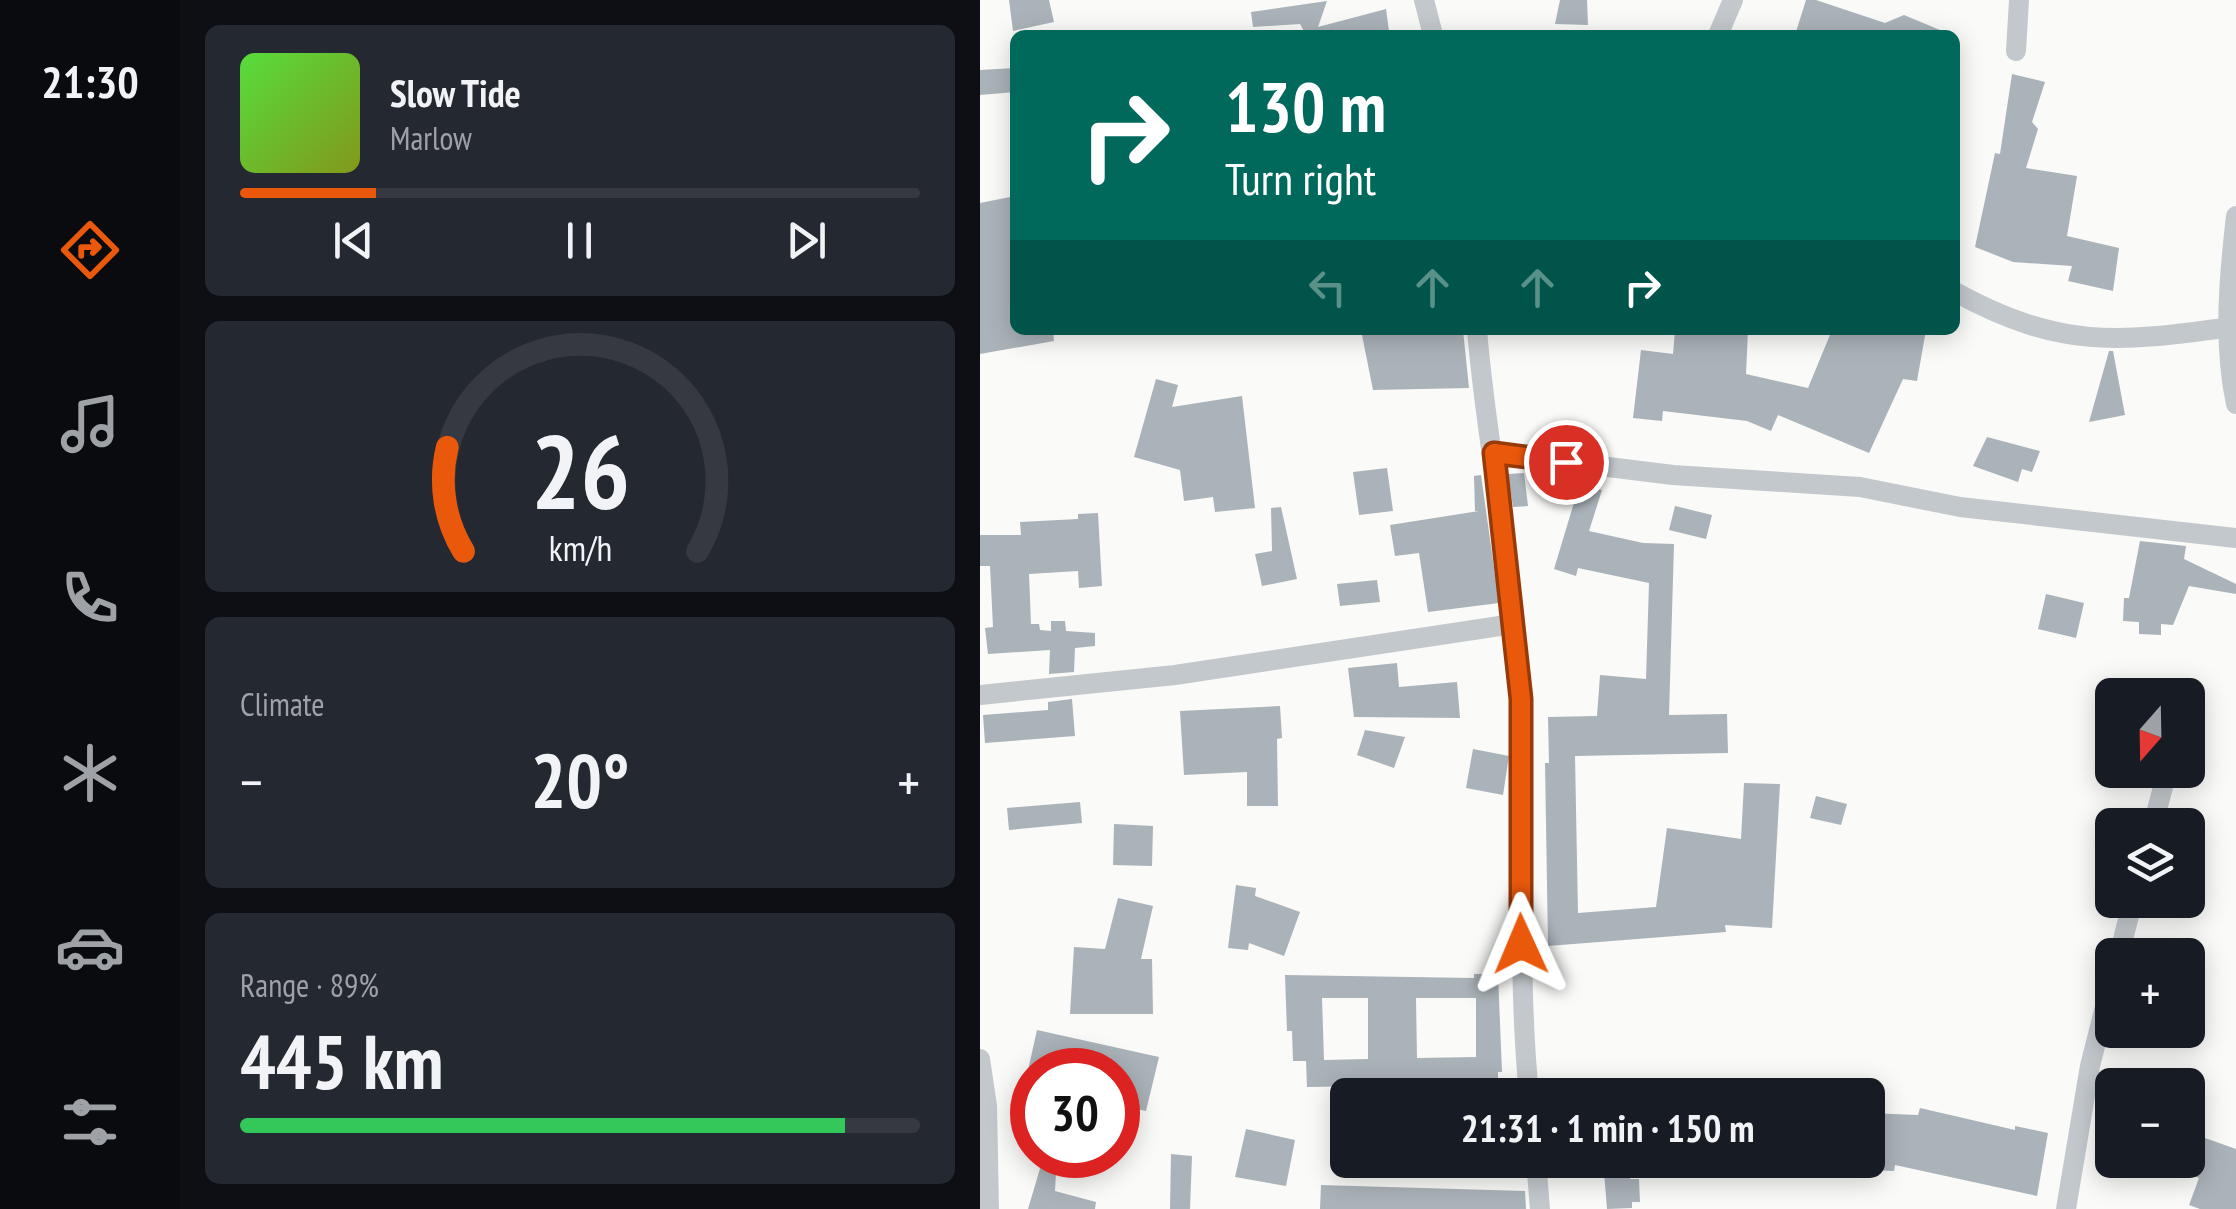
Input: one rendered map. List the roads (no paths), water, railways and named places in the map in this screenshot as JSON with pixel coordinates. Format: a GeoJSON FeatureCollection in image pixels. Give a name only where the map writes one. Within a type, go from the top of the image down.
{"type":"FeatureCollection","features":[{"type":"Feature","properties":{"kind":"street"},"geometry":{"type":"LineString","coordinates":[[1424,0],[1432,30]]}},
{"type":"Feature","properties":{"kind":"street"},"geometry":{"type":"LineString","coordinates":[[1720,30],[1733,0]]}},
{"type":"Feature","properties":{"kind":"street"},"geometry":{"type":"LineString","coordinates":[[2016,51],[2019,0]]}},
{"type":"Feature","properties":{"kind":"street"},"geometry":{"type":"LineString","coordinates":[[2236,216],[2230,328],[2236,404]]}},
{"type":"Feature","properties":{"kind":"street"},"geometry":{"type":"LineString","coordinates":[[1960,294],[2020,322],[2068,337],[2158,338],[2230,328]]}},
{"type":"Feature","properties":{"kind":"street"},"geometry":{"type":"LineString","coordinates":[[1477,335],[1521,699],[1520,913],[1528,1078]]}},
{"type":"Feature","properties":{"kind":"street"},"geometry":{"type":"LineString","coordinates":[[1494,453],[1673,475],[1860,487],[1960,507],[2236,538]]}},
{"type":"Feature","properties":{"kind":"street"},"geometry":{"type":"LineString","coordinates":[[980,695],[1174,675],[1513,624]]}},
{"type":"Feature","properties":{"kind":"street"},"geometry":{"type":"LineString","coordinates":[[2066,1209],[2095,1046]]}},
{"type":"Feature","properties":{"kind":"street"},"geometry":{"type":"LineString","coordinates":[[980,1060],[988,1106],[989,1209]]}},
{"type":"Feature","properties":{"kind":"street"},"geometry":{"type":"LineString","coordinates":[[1537,1178],[1540,1209]]}}]}
